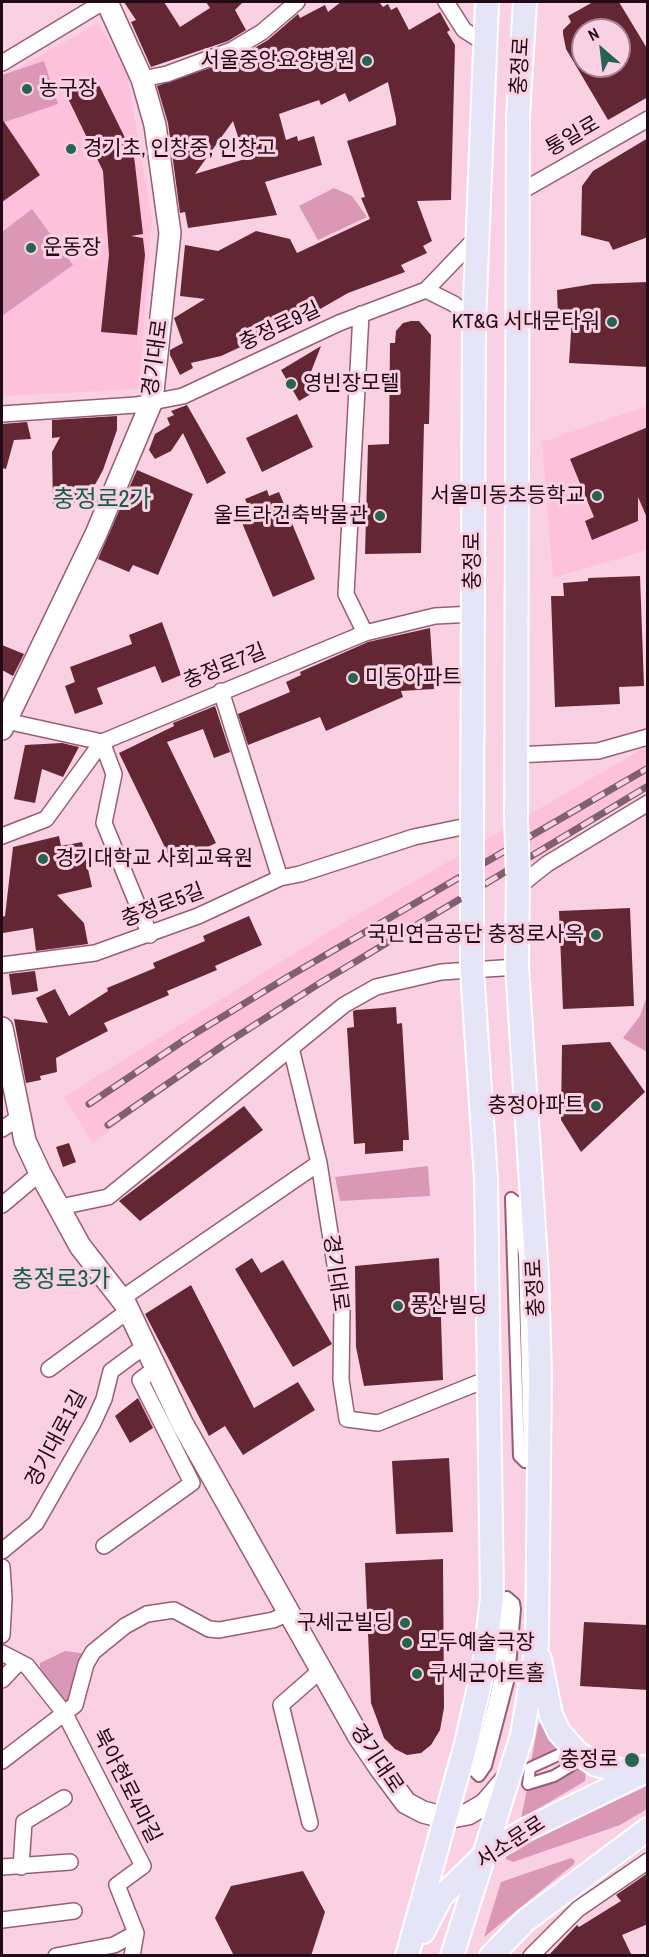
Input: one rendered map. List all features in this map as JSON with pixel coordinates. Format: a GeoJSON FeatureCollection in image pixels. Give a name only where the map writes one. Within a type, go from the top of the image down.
{"type":"FeatureCollection","features":[{"type":"Feature","properties":{"kind":"main road","name":"경기대로"},"geometry":{"type":"LineString","coordinates":[[4,725],[96,534],[152,401],[170,234],[155,125],[142,79],[105,2]]}},
{"type":"Feature","properties":{"kind":"main road","name":"충정로"},"geometry":{"type":"LineString","coordinates":[[409,1956],[484,1665],[492,1598],[486,1179],[472,970],[474,322],[487,2]]}},
{"type":"Feature","properties":{"kind":"main road","name":"충정로"},"geometry":{"type":"LineString","coordinates":[[452,1956],[485,1854],[519,1779],[522,1736],[537,1645],[540,1374],[537,1276],[517,967],[516,755],[520,192],[518,116],[525,2]]}},
{"type":"Feature","properties":{"kind":"main road","name":"경기대로"},"geometry":{"type":"LineString","coordinates":[[2,1028],[26,1141],[40,1173],[80,1246],[124,1305],[182,1423],[359,1737],[406,1803],[423,1812],[446,1818]]}},
{"type":"Feature","properties":{"kind":"main road"},"geometry":{"type":"LineString","coordinates":[[537,1645],[551,1715],[559,1731],[577,1752],[596,1765],[629,1772],[648,1768]]}},
{"type":"Feature","properties":{"kind":"main road","name":"서소문로"},"geometry":{"type":"LineString","coordinates":[[409,1956],[441,1897],[485,1854],[527,1829],[648,1768]]}},
{"type":"Feature","properties":{"kind":"main road"},"geometry":{"type":"LineString","coordinates":[[446,1818],[468,1814],[519,1779]]}},
{"type":"Feature","properties":{"kind":"main road"},"geometry":{"type":"LineString","coordinates":[[491,1956],[525,1921],[641,1833]]}},
{"type":"Feature","properties":{"kind":"street"},"geometry":{"type":"LineString","coordinates":[[2,63],[105,2]]}},
{"type":"Feature","properties":{"kind":"street"},"geometry":{"type":"LineString","coordinates":[[142,79],[167,74],[232,50],[262,32],[297,2]]}},
{"type":"Feature","properties":{"kind":"street","name":"충정로"},"geometry":{"type":"LineString","coordinates":[[446,2],[464,30],[486,44]]}},
{"type":"Feature","properties":{"kind":"street","name":"통일로"},"geometry":{"type":"LineString","coordinates":[[520,192],[648,119]]}},
{"type":"Feature","properties":{"kind":"street","name":"충정로9길"},"geometry":{"type":"LineString","coordinates":[[2,414],[136,405],[183,396],[361,314],[426,290],[478,236]]}},
{"type":"Feature","properties":{"kind":"street"},"geometry":{"type":"LineString","coordinates":[[426,290],[454,304],[474,322]]}},
{"type":"Feature","properties":{"kind":"street"},"geometry":{"type":"LineString","coordinates":[[361,314],[346,594],[365,633]]}},
{"type":"Feature","properties":{"kind":"street","name":"충정로7길"},"geometry":{"type":"LineString","coordinates":[[102,742],[365,633],[435,616],[472,614]]}},
{"type":"Feature","properties":{"kind":"street"},"geometry":{"type":"LineString","coordinates":[[221,691],[280,878]]}},
{"type":"Feature","properties":{"kind":"street"},"geometry":{"type":"LineString","coordinates":[[4,725],[102,742]]}},
{"type":"Feature","properties":{"kind":"street"},"geometry":{"type":"LineString","coordinates":[[516,755],[598,751],[648,737]]}},
{"type":"Feature","properties":{"kind":"street"},"geometry":{"type":"LineString","coordinates":[[2,836],[46,819],[102,742]]}},
{"type":"Feature","properties":{"kind":"street"},"geometry":{"type":"LineString","coordinates":[[102,742],[114,774],[105,823],[150,935]]}},
{"type":"Feature","properties":{"kind":"street"},"geometry":{"type":"LineString","coordinates":[[518,881],[648,802]]}},
{"type":"Feature","properties":{"kind":"street","name":"충정로5길"},"geometry":{"type":"LineString","coordinates":[[2,965],[95,953],[198,916],[280,878],[300,874],[414,837],[472,835]]}},
{"type":"Feature","properties":{"kind":"street"},"geometry":{"type":"LineString","coordinates":[[60,1207],[108,1197],[344,1005],[376,987],[441,972],[517,967]]}},
{"type":"Feature","properties":{"kind":"street","name":"경기대로"},"geometry":{"type":"LineString","coordinates":[[291,1048],[319,1162],[342,1309],[341,1380],[347,1419],[378,1423],[490,1378]]}},
{"type":"Feature","properties":{"kind":"street"},"geometry":{"type":"LineString","coordinates":[[2,1129],[20,1117]]}},
{"type":"Feature","properties":{"kind":"street"},"geometry":{"type":"LineString","coordinates":[[49,1370],[124,1305],[319,1162]]}},
{"type":"Feature","properties":{"kind":"street"},"geometry":{"type":"LineString","coordinates":[[2,1205],[40,1173]]}},
{"type":"Feature","properties":{"kind":"street"},"geometry":{"type":"LineString","coordinates":[[510,1199],[515,1201],[524,1255],[529,1457],[525,1462],[519,1456],[510,1199]]}},
{"type":"Feature","properties":{"kind":"street","name":"경기대로1길"},"geometry":{"type":"LineString","coordinates":[[2,1551],[36,1523],[93,1423],[104,1399],[111,1371],[145,1346]]}},
{"type":"Feature","properties":{"kind":"street"},"geometry":{"type":"LineString","coordinates":[[104,1546],[192,1483],[140,1380],[156,1368]]}},
{"type":"Feature","properties":{"kind":"street"},"geometry":{"type":"LineString","coordinates":[[2,1567],[4,1598],[2,1635]]}},
{"type":"Feature","properties":{"kind":"street"},"geometry":{"type":"LineString","coordinates":[[508,1597],[514,1603],[514,1617],[508,1687],[486,1766],[479,1776],[474,1772],[488,1728],[500,1677],[505,1599],[508,1597]]}},
{"type":"Feature","properties":{"kind":"street"},"geometry":{"type":"LineString","coordinates":[[65,1714],[75,1704],[86,1664],[93,1652],[125,1626],[147,1614],[174,1610],[209,1629],[219,1630],[273,1620],[289,1613]]}},
{"type":"Feature","properties":{"kind":"street","name":"북아현로4마길"},"geometry":{"type":"LineString","coordinates":[[2,1653],[27,1666],[65,1714],[143,1866],[117,1885],[136,1933]]}},
{"type":"Feature","properties":{"kind":"street"},"geometry":{"type":"LineString","coordinates":[[2,1680],[19,1662]]}},
{"type":"Feature","properties":{"kind":"street"},"geometry":{"type":"LineString","coordinates":[[310,1823],[280,1705],[321,1670]]}},
{"type":"Feature","properties":{"kind":"street","name":"북아현로4마길"},"geometry":{"type":"LineString","coordinates":[[2,1761],[65,1714]]}},
{"type":"Feature","properties":{"kind":"street"},"geometry":{"type":"LineString","coordinates":[[21,1867],[24,1822],[64,1798]]}},
{"type":"Feature","properties":{"kind":"street"},"geometry":{"type":"LineString","coordinates":[[641,1833],[648,1856]]}},
{"type":"Feature","properties":{"kind":"street"},"geometry":{"type":"LineString","coordinates":[[540,1952],[578,1909],[648,1861]]}},
{"type":"Feature","properties":{"kind":"street"},"geometry":{"type":"LineString","coordinates":[[2,1867],[70,1862]]}},
{"type":"Feature","properties":{"kind":"street"},"geometry":{"type":"LineString","coordinates":[[2,1920],[74,1911]]}},
{"type":"Feature","properties":{"kind":"street"},"geometry":{"type":"LineString","coordinates":[[56,1956],[114,1945],[136,1933]]}},
{"type":"Feature","properties":{"kind":"street"},"geometry":{"type":"LineString","coordinates":[[132,1956],[136,1933]]}},
{"type":"Feature","properties":{"kind":"shaded area","name":"경기초, 인창중, 인창고"},"geometry":{"type":"Polygon","coordinates":[[[98,23],[127,73],[152,220],[139,389],[2,396],[2,77],[98,23]]]}},
{"type":"Feature","properties":{"kind":"shaded area","name":"농구장"},"geometry":{"type":"Polygon","coordinates":[[[44,61],[58,104],[2,123],[2,75],[44,61]]]}},
{"type":"Feature","properties":{"kind":"shaded area"},"geometry":{"type":"Polygon","coordinates":[[[334,188],[352,196],[367,217],[318,240],[299,206],[334,188]]]}},
{"type":"Feature","properties":{"kind":"shaded area","name":"운동장"},"geometry":{"type":"Polygon","coordinates":[[[32,209],[73,265],[2,316],[2,232],[32,209]]]}},
{"type":"Feature","properties":{"kind":"shaded area","name":"서울미동초등학교"},"geometry":{"type":"Polygon","coordinates":[[[647,406],[647,550],[553,578],[542,442],[647,406]]]}},
{"type":"Feature","properties":{"kind":"shaded area"},"geometry":{"type":"Polygon","coordinates":[[[647,746],[647,784],[542,856],[217,1046],[93,1143],[64,1097],[343,923],[647,746]]]}},
{"type":"Feature","properties":{"kind":"shaded area"},"geometry":{"type":"Polygon","coordinates":[[[647,996],[647,1052],[623,1038],[640,1016],[647,996]]]}},
{"type":"Feature","properties":{"kind":"shaded area"},"geometry":{"type":"Polygon","coordinates":[[[428,1166],[430,1196],[340,1201],[335,1177],[428,1166]]]}},
{"type":"Feature","properties":{"kind":"shaded area"},"geometry":{"type":"Polygon","coordinates":[[[65,1651],[87,1654],[73,1698],[65,1708],[40,1668],[40,1663],[65,1651]]]}},
{"type":"Feature","properties":{"kind":"shaded area"},"geometry":{"type":"Polygon","coordinates":[[[542,1720],[565,1752],[530,1768],[538,1725],[542,1720]]]}},
{"type":"Feature","properties":{"kind":"shaded area"},"geometry":{"type":"Polygon","coordinates":[[[577,1762],[586,1771],[585,1781],[521,1819],[528,1784],[577,1762]]]}},
{"type":"Feature","properties":{"kind":"shaded area"},"geometry":{"type":"Polygon","coordinates":[[[647,1786],[647,1809],[620,1825],[513,1862],[506,1859],[512,1850],[647,1786]]]}},
{"type":"Feature","properties":{"kind":"shaded area"},"geometry":{"type":"Polygon","coordinates":[[[571,1858],[575,1861],[574,1864],[484,1937],[501,1882],[571,1858]]]}},
{"type":"Feature","properties":{"kind":"building"},"geometry":{"type":"Polygon","coordinates":[[[124,2],[164,2],[180,27],[210,8],[206,2],[243,2],[235,10],[246,30],[228,41],[151,67],[131,22],[136,20],[124,2]]]}},
{"type":"Feature","properties":{"kind":"building"},"geometry":{"type":"Polygon","coordinates":[[[341,2],[379,2],[383,7],[388,4],[391,10],[397,7],[409,30],[440,12],[450,30],[447,32],[455,45],[451,200],[417,201],[432,241],[423,246],[427,253],[401,265],[405,272],[348,293],[308,316],[221,356],[191,363],[193,368],[180,375],[170,355],[170,350],[183,343],[174,318],[205,299],[180,296],[185,245],[218,251],[256,231],[290,239],[297,253],[370,219],[361,198],[365,197],[347,141],[396,125],[396,119],[388,82],[349,102],[345,93],[321,105],[319,100],[279,114],[286,140],[297,136],[298,141],[314,136],[322,165],[265,182],[277,215],[188,228],[185,212],[180,213],[168,123],[157,86],[236,59],[268,40],[298,14],[300,18],[325,5],[328,12],[341,2]],[[233,121],[195,174],[245,159],[233,121]]]}},
{"type":"Feature","properties":{"kind":"building"},"geometry":{"type":"Polygon","coordinates":[[[593,2],[619,2],[629,18],[571,18],[571,22],[568,16],[593,2]]]}},
{"type":"Feature","properties":{"kind":"building"},"geometry":{"type":"Polygon","coordinates":[[[571,22],[571,57],[566,49],[563,30],[571,22]]]}},
{"type":"Feature","properties":{"kind":"building"},"geometry":{"type":"Polygon","coordinates":[[[631,22],[648,50],[648,97],[608,120],[583,78],[631,78],[631,22]]]}},
{"type":"Feature","properties":{"kind":"building"},"geometry":{"type":"Polygon","coordinates":[[[96,79],[134,156],[143,234],[131,236],[143,238],[145,255],[137,335],[101,332],[109,255],[103,171],[63,88],[96,79]]]}},
{"type":"Feature","properties":{"kind":"building"},"geometry":{"type":"Polygon","coordinates":[[[2,119],[40,175],[2,202],[2,119]]]}},
{"type":"Feature","properties":{"kind":"building"},"geometry":{"type":"Polygon","coordinates":[[[648,138],[648,237],[613,250],[609,242],[581,235],[582,186],[593,171],[648,138]]]}},
{"type":"Feature","properties":{"kind":"building","name":"KT&G 서대문타워"},"geometry":{"type":"Polygon","coordinates":[[[648,282],[648,367],[569,363],[572,318],[558,317],[557,290],[593,284],[648,282]]]}},
{"type":"Feature","properties":{"kind":"building"},"geometry":{"type":"Polygon","coordinates":[[[419,321],[431,335],[429,424],[424,424],[421,553],[365,554],[368,445],[389,444],[390,343],[395,343],[396,331],[403,323],[419,321]]]}},
{"type":"Feature","properties":{"kind":"building"},"geometry":{"type":"Polygon","coordinates":[[[321,346],[309,377],[316,391],[299,401],[281,370],[321,346]]]}},
{"type":"Feature","properties":{"kind":"building"},"geometry":{"type":"Polygon","coordinates":[[[187,405],[226,473],[207,484],[183,433],[171,451],[155,459],[149,450],[155,434],[170,425],[167,418],[174,415],[171,411],[187,405]]]}},
{"type":"Feature","properties":{"kind":"building"},"geometry":{"type":"Polygon","coordinates":[[[297,414],[313,447],[262,472],[246,438],[297,414]]]}},
{"type":"Feature","properties":{"kind":"building"},"geometry":{"type":"Polygon","coordinates":[[[117,416],[117,430],[103,470],[85,503],[78,499],[75,503],[61,495],[53,506],[52,452],[60,437],[52,438],[52,420],[117,416]]]}},
{"type":"Feature","properties":{"kind":"building"},"geometry":{"type":"Polygon","coordinates":[[[27,422],[31,439],[14,440],[6,469],[2,468],[2,424],[27,422]]]}},
{"type":"Feature","properties":{"kind":"building"},"geometry":{"type":"Polygon","coordinates":[[[648,427],[648,520],[638,497],[638,521],[592,540],[585,521],[594,517],[570,459],[648,427]]]}},
{"type":"Feature","properties":{"kind":"building"},"geometry":{"type":"Polygon","coordinates":[[[137,470],[193,494],[158,575],[133,565],[129,572],[98,559],[137,470]]]}},
{"type":"Feature","properties":{"kind":"building"},"geometry":{"type":"Polygon","coordinates":[[[267,490],[269,496],[279,492],[315,579],[273,597],[237,511],[248,506],[245,499],[267,490]]]}},
{"type":"Feature","properties":{"kind":"building"},"geometry":{"type":"Polygon","coordinates":[[[640,576],[644,686],[619,687],[620,704],[555,707],[551,596],[564,596],[563,583],[588,581],[588,578],[640,576]]]}},
{"type":"Feature","properties":{"kind":"building"},"geometry":{"type":"Polygon","coordinates":[[[162,622],[181,675],[162,683],[155,666],[97,688],[103,704],[75,714],[65,686],[75,682],[70,667],[132,644],[129,635],[162,622]]]}},
{"type":"Feature","properties":{"kind":"building"},"geometry":{"type":"Polygon","coordinates":[[[430,628],[434,689],[401,691],[403,697],[326,731],[320,717],[248,745],[238,714],[290,692],[286,682],[301,675],[300,672],[368,642],[430,628]]]}},
{"type":"Feature","properties":{"kind":"building"},"geometry":{"type":"Polygon","coordinates":[[[2,645],[24,654],[13,676],[2,670],[2,645]]]}},
{"type":"Feature","properties":{"kind":"building"},"geometry":{"type":"Polygon","coordinates":[[[215,706],[230,752],[214,758],[203,729],[167,742],[216,843],[173,864],[119,753],[174,726],[173,723],[215,706]]]}},
{"type":"Feature","properties":{"kind":"building"},"geometry":{"type":"Polygon","coordinates":[[[62,743],[79,747],[63,777],[42,769],[35,803],[14,799],[25,745],[62,743]]]}},
{"type":"Feature","properties":{"kind":"building"},"geometry":{"type":"Polygon","coordinates":[[[59,836],[61,846],[82,842],[92,887],[57,895],[84,923],[88,944],[36,951],[33,928],[3,933],[2,917],[5,916],[13,847],[59,836]]]}},
{"type":"Feature","properties":{"kind":"building","name":"국민연금공단 충정로사옥"},"geometry":{"type":"Polygon","coordinates":[[[630,908],[634,1006],[563,1009],[559,911],[630,908]]]}},
{"type":"Feature","properties":{"kind":"building"},"geometry":{"type":"Polygon","coordinates":[[[249,916],[262,945],[215,966],[217,970],[167,991],[169,995],[104,1023],[108,1031],[56,1058],[57,1072],[40,1076],[41,1080],[26,1083],[14,1019],[48,1023],[36,998],[55,989],[69,1016],[108,991],[107,988],[155,968],[153,963],[205,941],[203,936],[249,916]]]}},
{"type":"Feature","properties":{"kind":"building"},"geometry":{"type":"Polygon","coordinates":[[[35,971],[38,991],[12,995],[9,974],[35,971]]]}},
{"type":"Feature","properties":{"kind":"building"},"geometry":{"type":"Polygon","coordinates":[[[396,1007],[397,1024],[402,1023],[409,1140],[403,1140],[403,1151],[365,1154],[365,1143],[354,1144],[347,1028],[354,1027],[353,1011],[396,1007]]]}},
{"type":"Feature","properties":{"kind":"building","name":"충정아파트"},"geometry":{"type":"Polygon","coordinates":[[[610,1042],[645,1092],[581,1152],[561,1120],[562,1045],[610,1042]]]}},
{"type":"Feature","properties":{"kind":"building"},"geometry":{"type":"Polygon","coordinates":[[[244,1106],[263,1130],[140,1221],[119,1201],[244,1106]]]}},
{"type":"Feature","properties":{"kind":"building"},"geometry":{"type":"Polygon","coordinates":[[[69,1143],[76,1162],[63,1167],[56,1147],[69,1143]]]}},
{"type":"Feature","properties":{"kind":"building"},"geometry":{"type":"Polygon","coordinates":[[[252,1258],[261,1273],[283,1260],[332,1344],[293,1367],[235,1269],[252,1258]]]}},
{"type":"Feature","properties":{"kind":"building","name":"풍산빌딩"},"geometry":{"type":"Polygon","coordinates":[[[439,1258],[443,1380],[364,1386],[356,1347],[355,1266],[439,1258]]]}},
{"type":"Feature","properties":{"kind":"building"},"geometry":{"type":"Polygon","coordinates":[[[191,1285],[254,1408],[298,1382],[315,1410],[243,1455],[225,1426],[209,1436],[145,1314],[191,1285]]]}},
{"type":"Feature","properties":{"kind":"building"},"geometry":{"type":"Polygon","coordinates":[[[138,1398],[153,1428],[130,1443],[115,1416],[138,1398]]]}},
{"type":"Feature","properties":{"kind":"building"},"geometry":{"type":"Polygon","coordinates":[[[449,1458],[453,1532],[396,1534],[392,1461],[449,1458]]]}},
{"type":"Feature","properties":{"kind":"building","name":"구세군빌딩"},"geometry":{"type":"Polygon","coordinates":[[[443,1559],[444,1708],[440,1730],[431,1745],[421,1753],[407,1755],[395,1749],[384,1738],[371,1703],[365,1563],[443,1559]]]}},
{"type":"Feature","properties":{"kind":"building"},"geometry":{"type":"Polygon","coordinates":[[[584,1622],[648,1625],[648,1690],[580,1686],[584,1622]]]}},
{"type":"Feature","properties":{"kind":"building"},"geometry":{"type":"Polygon","coordinates":[[[303,1871],[325,1912],[311,1956],[234,1956],[215,1918],[231,1886],[303,1871]]]}},
{"type":"Feature","properties":{"kind":"building"},"geometry":{"type":"Polygon","coordinates":[[[648,1873],[648,1924],[622,1935],[632,1956],[548,1956],[577,1925],[579,1927],[621,1901],[616,1895],[648,1873]]]}},
{"type":"Feature","properties":{"kind":"railway"},"geometry":{"type":"LineString","coordinates":[[89,1104],[186,1039],[286,978],[648,768]]}},
{"type":"Feature","properties":{"kind":"railway"},"geometry":{"type":"LineString","coordinates":[[108,1125],[228,1042],[320,983],[648,786]]}},
{"type":"Feature","properties":{"kind":"place","name":"서울중앙요양병원"},"geometry":{"type":"Point","coordinates":[367,61]}},
{"type":"Feature","properties":{"kind":"place","name":"농구장"},"geometry":{"type":"Point","coordinates":[27,89]}},
{"type":"Feature","properties":{"kind":"place","name":"경기초, 인창중, 인창고"},"geometry":{"type":"Point","coordinates":[71,149]}},
{"type":"Feature","properties":{"kind":"place","name":"운동장"},"geometry":{"type":"Point","coordinates":[31,248]}},
{"type":"Feature","properties":{"kind":"place","name":"KT&G 서대문타워"},"geometry":{"type":"Point","coordinates":[612,322]}},
{"type":"Feature","properties":{"kind":"place","name":"영빈장모텔"},"geometry":{"type":"Point","coordinates":[291,384]}},
{"type":"Feature","properties":{"kind":"place","name":"서울미동초등학교"},"geometry":{"type":"Point","coordinates":[597,496]}},
{"type":"Feature","properties":{"kind":"place","name":"울트라건축박물관"},"geometry":{"type":"Point","coordinates":[380,516]}},
{"type":"Feature","properties":{"kind":"place","name":"미동아파트"},"geometry":{"type":"Point","coordinates":[353,678]}},
{"type":"Feature","properties":{"kind":"place","name":"경기대학교 사회교육원"},"geometry":{"type":"Point","coordinates":[43,859]}},
{"type":"Feature","properties":{"kind":"place","name":"국민연금공단 충정로사옥"},"geometry":{"type":"Point","coordinates":[596,935]}},
{"type":"Feature","properties":{"kind":"place","name":"충정아파트"},"geometry":{"type":"Point","coordinates":[596,1106]}},
{"type":"Feature","properties":{"kind":"place","name":"풍산빌딩"},"geometry":{"type":"Point","coordinates":[398,1306]}},
{"type":"Feature","properties":{"kind":"place","name":"구세군빌딩"},"geometry":{"type":"Point","coordinates":[405,1623]}},
{"type":"Feature","properties":{"kind":"place","name":"모두예술극장"},"geometry":{"type":"Point","coordinates":[407,1643]}},
{"type":"Feature","properties":{"kind":"place","name":"구세군아트홀"},"geometry":{"type":"Point","coordinates":[417,1674]}},
{"type":"Feature","properties":{"kind":"place","name":"충정로"},"geometry":{"type":"Point","coordinates":[632,1760]}},
{"type":"Feature","properties":{"kind":"district","name":"충정로2가"},"geometry":{"type":"Point","coordinates":[102,501]}},
{"type":"Feature","properties":{"kind":"district","name":"충정로3가"},"geometry":{"type":"Point","coordinates":[61,1281]}}]}
